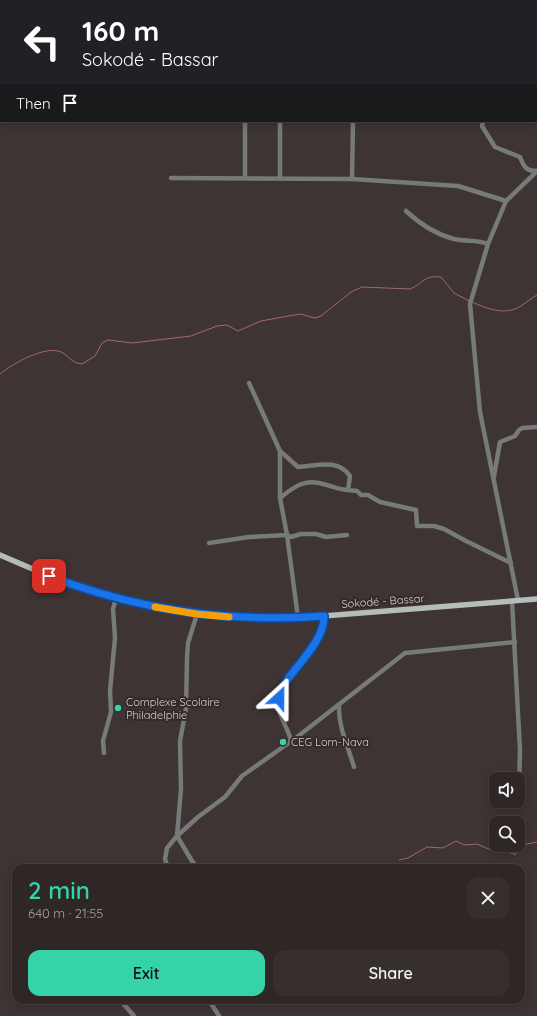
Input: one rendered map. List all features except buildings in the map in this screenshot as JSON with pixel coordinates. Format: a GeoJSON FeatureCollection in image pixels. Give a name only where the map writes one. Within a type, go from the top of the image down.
{"type":"FeatureCollection","features":[{"type":"Feature","properties":{"kind":"main road","name":"Sokodé - Bassar"},"geometry":{"type":"LineString","coordinates":[[0,555],[65,583],[116,598],[196,614],[246,618],[298,618],[537,599]]}},
{"type":"Feature","properties":{"kind":"street"},"geometry":{"type":"LineString","coordinates":[[245,122],[245,178]]}},
{"type":"Feature","properties":{"kind":"street"},"geometry":{"type":"LineString","coordinates":[[280,122],[280,178]]}},
{"type":"Feature","properties":{"kind":"street"},"geometry":{"type":"LineString","coordinates":[[352,179],[353,122]]}},
{"type":"Feature","properties":{"kind":"street"},"geometry":{"type":"LineString","coordinates":[[483,122],[482,126],[495,147],[520,157],[525,168],[529,171],[537,171]]}},
{"type":"Feature","properties":{"kind":"street"},"geometry":{"type":"LineString","coordinates":[[519,772],[515,601],[511,563],[480,412],[470,304],[488,244],[506,201],[537,171]]}},
{"type":"Feature","properties":{"kind":"street"},"geometry":{"type":"LineString","coordinates":[[170,178],[352,179],[458,186],[506,201]]}},
{"type":"Feature","properties":{"kind":"street"},"geometry":{"type":"LineString","coordinates":[[406,211],[424,227],[455,239],[477,241],[488,244]]}},
{"type":"Feature","properties":{"kind":"street"},"geometry":{"type":"LineString","coordinates":[[249,383],[280,451],[298,467],[327,463],[347,471],[350,476],[348,490]]}},
{"type":"Feature","properties":{"kind":"street"},"geometry":{"type":"LineString","coordinates":[[493,481],[500,442],[515,436],[522,428],[537,427]]}},
{"type":"Feature","properties":{"kind":"street"},"geometry":{"type":"LineString","coordinates":[[280,451],[280,498],[287,535],[298,618]]}},
{"type":"Feature","properties":{"kind":"street"},"geometry":{"type":"LineString","coordinates":[[280,498],[298,484],[316,481],[343,490],[357,491],[361,495],[368,495],[380,502],[416,510],[417,526],[434,526],[444,528],[466,541],[511,563]]}},
{"type":"Feature","properties":{"kind":"street"},"geometry":{"type":"LineString","coordinates":[[209,543],[249,537],[287,535],[291,537],[301,534],[326,536],[347,534]]}},
{"type":"Feature","properties":{"kind":"street"},"geometry":{"type":"LineString","coordinates":[[104,753],[103,741],[111,712],[110,691],[114,638],[113,609],[116,598]]}},
{"type":"Feature","properties":{"kind":"street"},"geometry":{"type":"LineString","coordinates":[[195,864],[177,836],[181,789],[180,741],[186,709],[188,650],[196,614]]}},
{"type":"Feature","properties":{"kind":"street"},"geometry":{"type":"LineString","coordinates":[[291,741],[281,717],[279,698],[289,677],[312,647],[320,632],[324,616]]}},
{"type":"Feature","properties":{"kind":"street"},"geometry":{"type":"LineString","coordinates":[[167,864],[165,859],[167,848],[177,836],[198,817],[224,797],[242,776],[291,741],[405,653],[515,642]]}},
{"type":"Feature","properties":{"kind":"street"},"geometry":{"type":"LineString","coordinates":[[339,704],[338,714],[346,747],[354,767]]}},
{"type":"Feature","properties":{"kind":"street"},"geometry":{"type":"LineString","coordinates":[[124,1004],[134,1016]]}},
{"type":"Feature","properties":{"kind":"street"},"geometry":{"type":"LineString","coordinates":[[212,1004],[219,1016]]}},
{"type":"Feature","properties":{"kind":"waterway"},"geometry":{"type":"LineString","coordinates":[[0,374],[12,365],[46,351],[61,352],[74,362],[82,364],[95,356],[102,343],[108,340],[132,343],[191,336],[217,326],[227,325],[238,331],[261,321],[300,314],[315,318],[321,316],[351,292],[362,287],[410,289],[427,278],[441,277],[454,293],[469,301]]}},
{"type":"Feature","properties":{"kind":"waterway"},"geometry":{"type":"LineString","coordinates":[[472,302],[490,309],[509,311],[521,306],[537,295]]}},
{"type":"Feature","properties":{"kind":"waterway"},"geometry":{"type":"LineString","coordinates":[[399,860],[408,858],[427,847],[443,848],[456,841],[465,845],[477,844],[491,850],[503,849],[515,855],[522,845],[537,842]]}},
{"type":"Feature","properties":{"kind":"slow traffic"},"geometry":{"type":"LineString","coordinates":[[155,607],[196,614],[229,617]]}},
{"type":"Feature","properties":{"kind":"place","name":"Complexe Scolaire Philadelphie"},"geometry":{"type":"Point","coordinates":[118,708]}},
{"type":"Feature","properties":{"kind":"place","name":"CEG Lom-Nava"},"geometry":{"type":"Point","coordinates":[283,742]}},
{"type":"Feature","properties":{"kind":"route"},"geometry":{"type":"LineString","coordinates":[[49,576],[98,594],[196,614],[246,618],[298,618],[324,616],[320,632],[312,647],[289,677],[279,698]]}}]}
